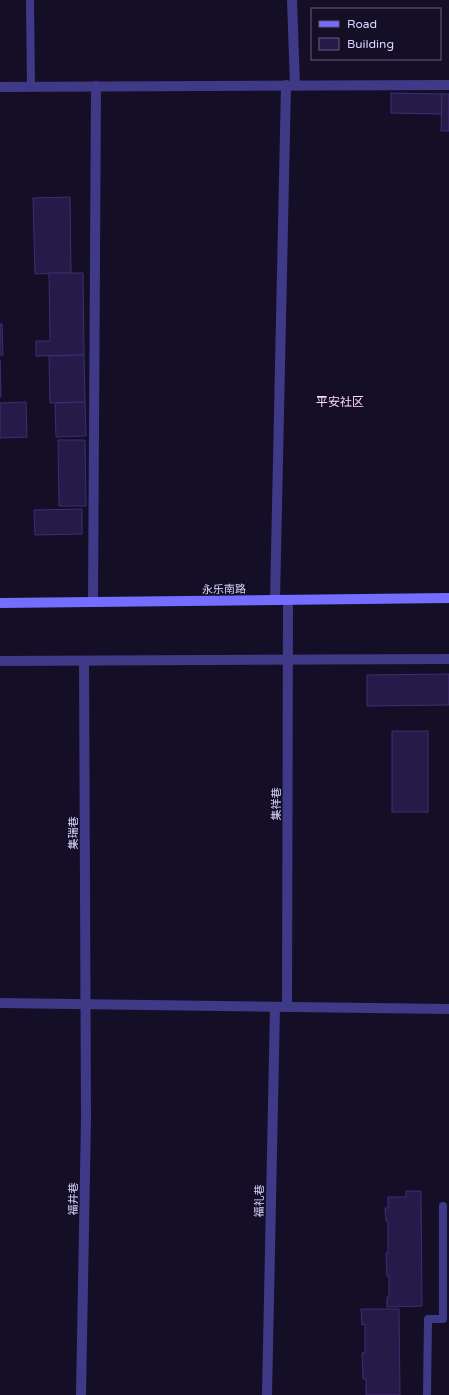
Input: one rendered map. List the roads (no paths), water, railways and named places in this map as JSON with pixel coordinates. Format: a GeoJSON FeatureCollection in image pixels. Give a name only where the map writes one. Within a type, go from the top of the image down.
{"type":"FeatureCollection","features":[{"type":"Feature","properties":{"kind":"main road","name":"永乐南路"},"geometry":{"type":"LineString","coordinates":[[0,603],[449,598]]}},
{"type":"Feature","properties":{"kind":"street"},"geometry":{"type":"LineString","coordinates":[[275,600],[292,0]]}},
{"type":"Feature","properties":{"kind":"street"},"geometry":{"type":"LineString","coordinates":[[0,87],[449,85]]}},
{"type":"Feature","properties":{"kind":"street"},"geometry":{"type":"LineString","coordinates":[[93,602],[96,86]]}},
{"type":"Feature","properties":{"kind":"street","name":"集祥巷"},"geometry":{"type":"LineString","coordinates":[[287,1007],[288,600]]}},
{"type":"Feature","properties":{"kind":"street"},"geometry":{"type":"LineString","coordinates":[[0,662],[449,659]]}},
{"type":"Feature","properties":{"kind":"street","name":"集瑞巷"},"geometry":{"type":"LineString","coordinates":[[84,661],[86,1004]]}},
{"type":"Feature","properties":{"kind":"street"},"geometry":{"type":"LineString","coordinates":[[0,1003],[449,1009]]}},
{"type":"Feature","properties":{"kind":"street","name":"福井巷"},"geometry":{"type":"LineString","coordinates":[[81,1395],[86,1126],[86,1004]]}},
{"type":"Feature","properties":{"kind":"street","name":"福礼巷"},"geometry":{"type":"LineString","coordinates":[[267,1395],[276,1007]]}},
{"type":"Feature","properties":{"kind":"lane"},"geometry":{"type":"LineString","coordinates":[[30,0],[31,86]]}},
{"type":"Feature","properties":{"kind":"lane"},"geometry":{"type":"LineString","coordinates":[[427,1395],[428,1319],[443,1319],[443,1206]]}},
{"type":"Feature","properties":{"kind":"district","name":"平安社区"},"geometry":{"type":"Point","coordinates":[340,402]}}]}
